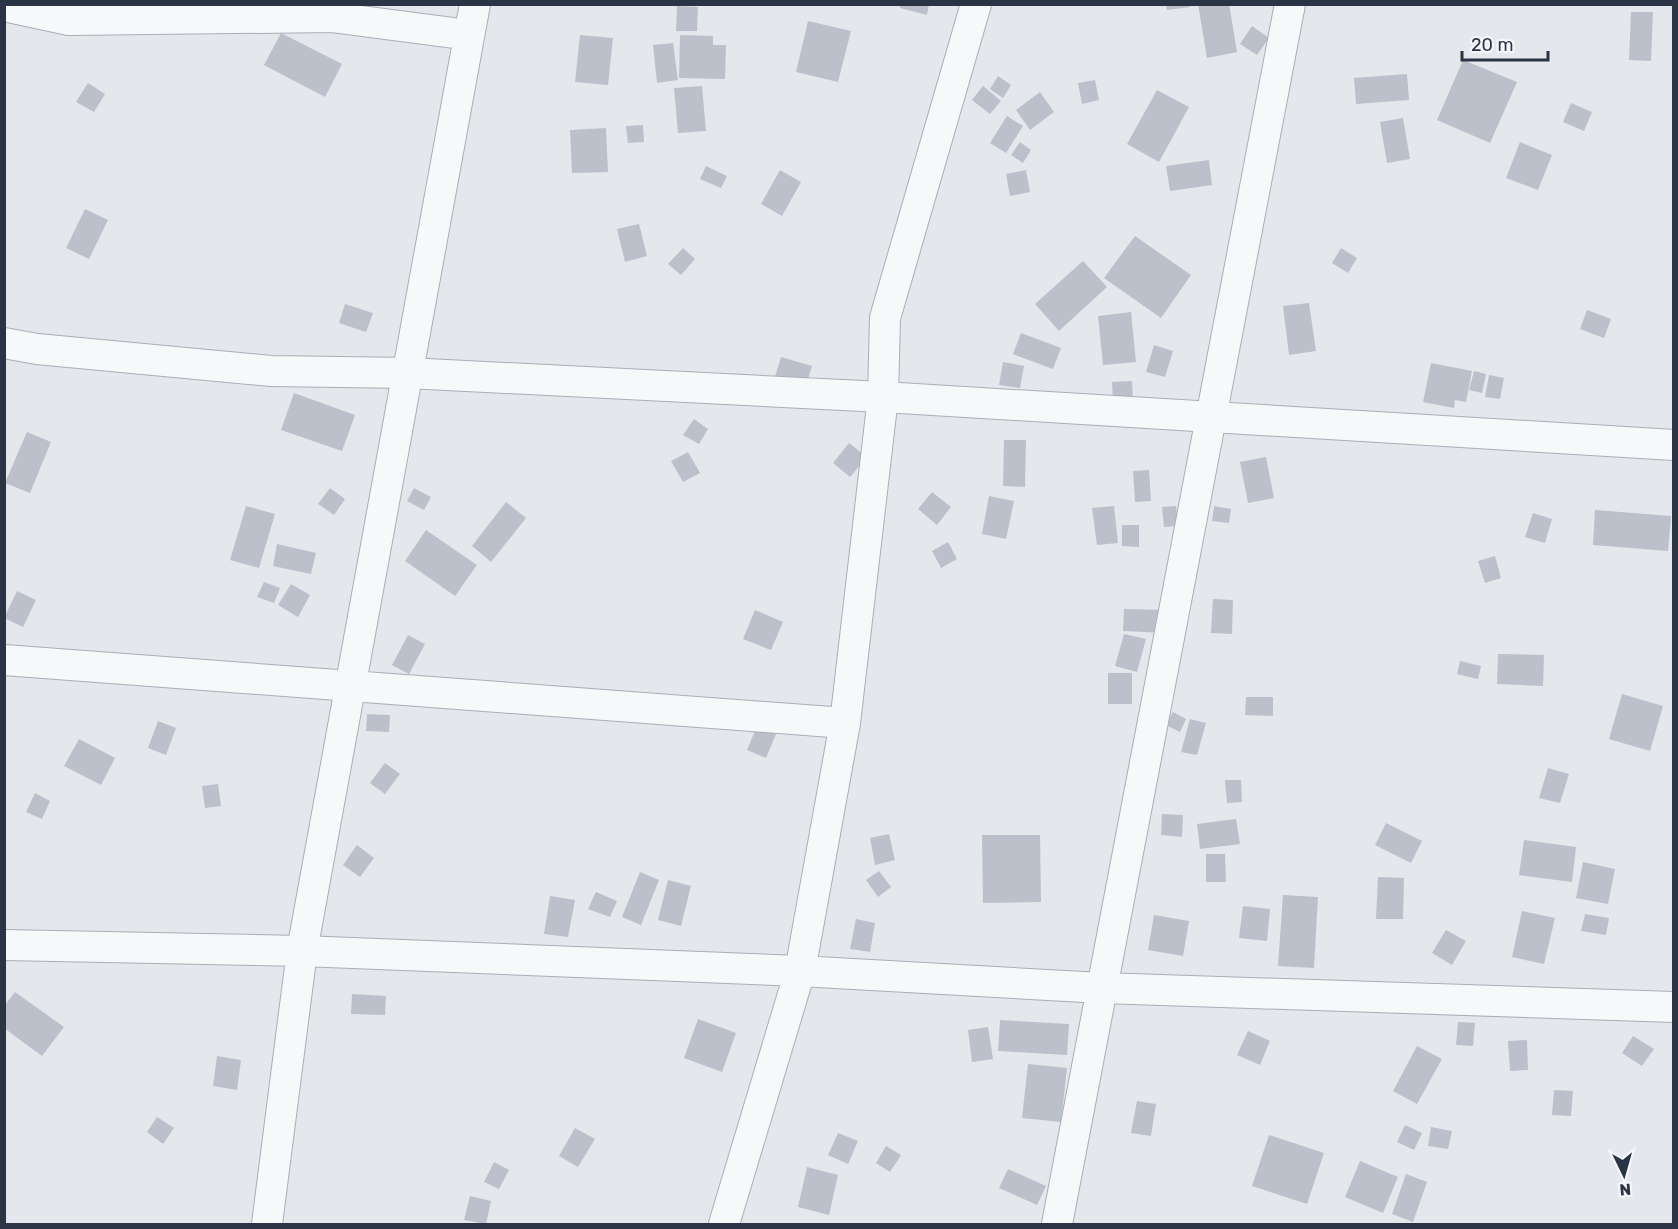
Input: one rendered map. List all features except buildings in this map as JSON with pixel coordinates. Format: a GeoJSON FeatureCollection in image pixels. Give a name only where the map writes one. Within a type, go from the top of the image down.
{"type":"FeatureCollection","features":[{"type":"Feature","properties":{"kind":"street"},"geometry":{"type":"LineString","coordinates":[[267,1224],[302,951],[475,4]]}},
{"type":"Feature","properties":{"kind":"street"},"geometry":{"type":"LineString","coordinates":[[724,1224],[800,971],[845,723],[883,397],[885,318],[976,4]]}},
{"type":"Feature","properties":{"kind":"street"},"geometry":{"type":"LineString","coordinates":[[1056,1224],[1290,4]]}},
{"type":"Feature","properties":{"kind":"street"},"geometry":{"type":"LineString","coordinates":[[4,6],[69,20],[331,17],[469,35]]}},
{"type":"Feature","properties":{"kind":"street"},"geometry":{"type":"LineString","coordinates":[[4,343],[37,349],[270,371],[407,373],[883,397],[1674,446]]}},
{"type":"Feature","properties":{"kind":"street"},"geometry":{"type":"LineString","coordinates":[[4,660],[845,723]]}},
{"type":"Feature","properties":{"kind":"street"},"geometry":{"type":"LineString","coordinates":[[4,945],[302,951],[800,971],[1102,988],[1674,1007]]}}]}
